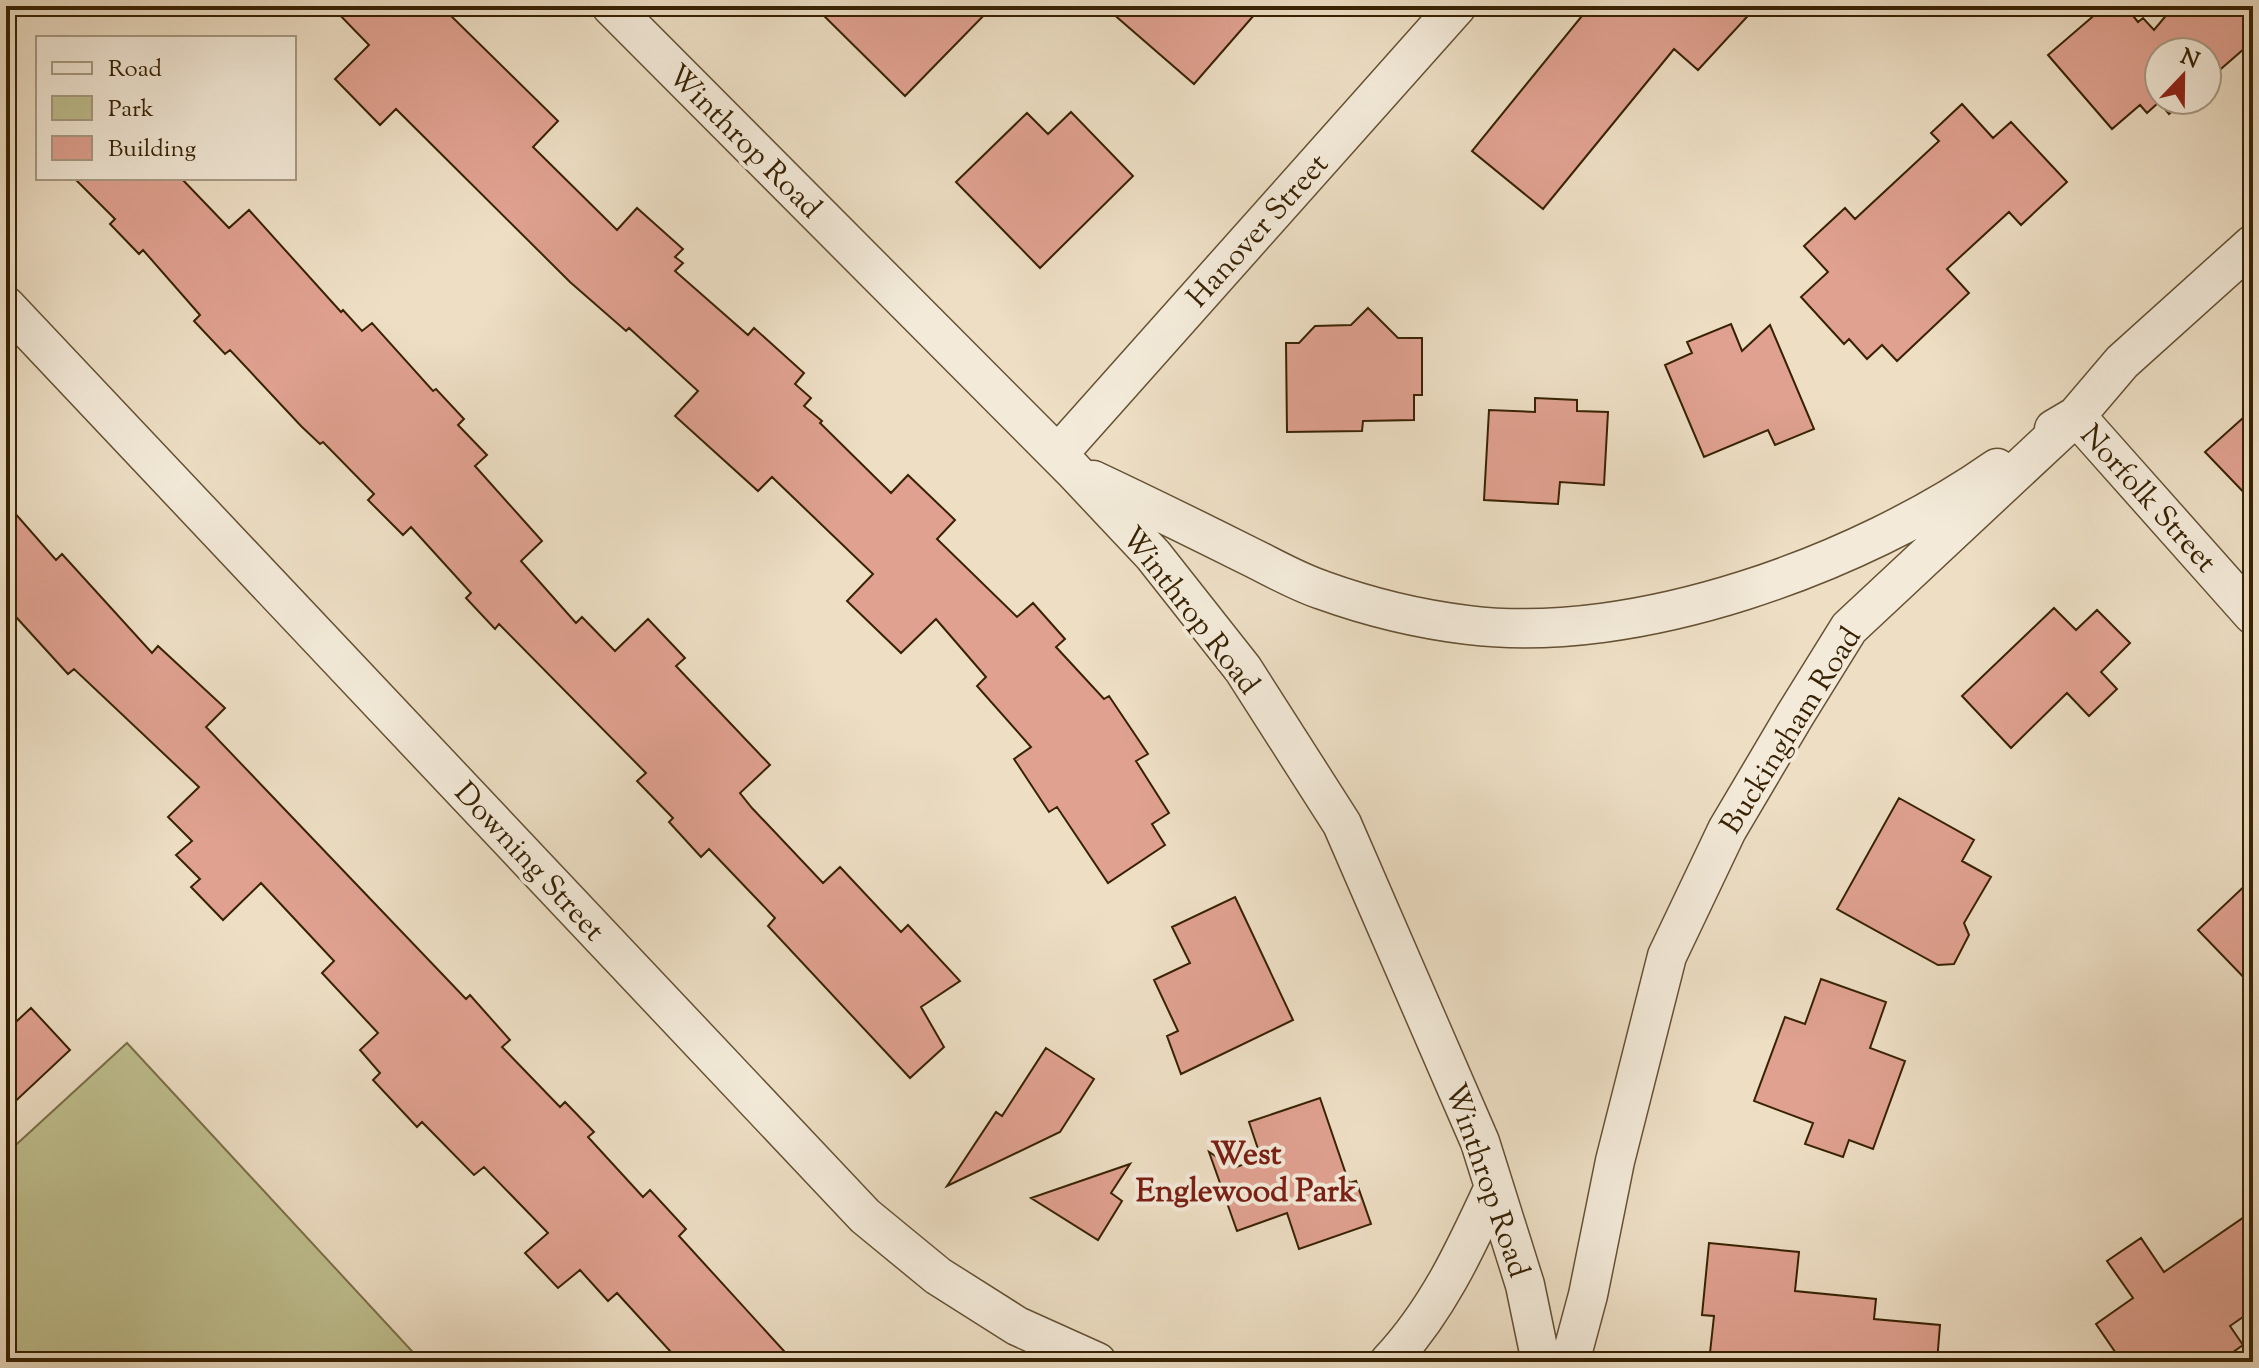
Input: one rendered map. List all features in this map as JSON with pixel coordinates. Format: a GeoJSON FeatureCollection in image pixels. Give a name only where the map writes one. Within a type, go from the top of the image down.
{"type":"FeatureCollection","features":[{"type":"Feature","properties":{"kind":"street","name":"Winthrop Road"},"geometry":{"type":"LineString","coordinates":[[611,6],[1065,462],[1153,555],[1243,669],[1342,824],[1480,1142],[1525,1285],[1541,1362]]}},
{"type":"Feature","properties":{"kind":"street","name":"Hanover Street"},"geometry":{"type":"LineString","coordinates":[[1065,462],[1457,6]]}},
{"type":"Feature","properties":{"kind":"street","name":"Buckingham Road"},"geometry":{"type":"LineString","coordinates":[[1570,1362],[1588,1295],[1615,1161],[1667,956],[1727,830],[1849,628],[2076,416],[2122,362],[2253,244]]}},
{"type":"Feature","properties":{"kind":"street","name":"Downing Street"},"geometry":{"type":"LineString","coordinates":[[6,306],[865,1216],[938,1276],[1017,1326],[1097,1362]]}},
{"type":"Feature","properties":{"kind":"street"},"geometry":{"type":"LineString","coordinates":[[1065,462],[1318,589],[1394,612],[1471,625],[1549,627],[1636,617],[1727,596],[1815,566],[1900,527],[2076,416]]}},
{"type":"Feature","properties":{"kind":"street","name":"Norfolk Street"},"geometry":{"type":"LineString","coordinates":[[2076,416],[2253,615]]}},
{"type":"Feature","properties":{"kind":"street"},"geometry":{"type":"LineString","coordinates":[[1389,1362],[1429,1313],[1458,1265],[1494,1187]]}},
{"type":"Feature","properties":{"kind":"green space"},"geometry":{"type":"Polygon","coordinates":[[[127,1043],[422,1362],[6,1362],[6,1154],[127,1043]]]}},
{"type":"Feature","properties":{"kind":"building"},"geometry":{"type":"Polygon","coordinates":[[[331,6],[441,6],[558,121],[533,147],[617,230],[637,208],[683,249],[675,257],[683,263],[675,271],[748,335],[754,328],[804,373],[795,384],[811,398],[804,406],[891,493],[908,475],[955,520],[937,539],[1017,617],[1033,603],[1065,639],[1056,647],[1104,699],[1109,696],[1148,754],[1136,761],[1169,813],[1152,824],[1165,845],[1108,883],[1057,807],[1049,812],[1014,759],[1031,747],[977,686],[986,677],[936,619],[901,653],[847,601],[873,574],[772,477],[758,491],[675,416],[698,391],[629,328],[626,331],[570,282],[396,109],[380,125],[335,79],[369,45],[331,6]]]}},
{"type":"Feature","properties":{"kind":"building"},"geometry":{"type":"Polygon","coordinates":[[[814,6],[993,6],[905,96],[814,6]]]}},
{"type":"Feature","properties":{"kind":"building"},"geometry":{"type":"Polygon","coordinates":[[[1104,6],[1262,6],[1194,84],[1104,6]]]}},
{"type":"Feature","properties":{"kind":"building"},"geometry":{"type":"Polygon","coordinates":[[[1590,6],[1757,6],[1698,70],[1674,49],[1543,209],[1472,151],[1590,6]]]}},
{"type":"Feature","properties":{"kind":"building"},"geometry":{"type":"Polygon","coordinates":[[[2105,6],[2125,6],[2138,22],[2143,18],[2154,30],[2174,6],[2253,6],[2253,41],[2223,67],[2223,36],[2143,36],[2143,108],[2140,105],[2112,129],[2048,55],[2105,6]]]}},
{"type":"Feature","properties":{"kind":"building"},"geometry":{"type":"Polygon","coordinates":[[[1962,104],[1993,138],[2011,122],[2067,182],[2021,225],[2009,212],[1947,269],[1969,293],[1897,361],[1882,345],[1867,359],[1849,339],[1844,344],[1801,297],[1828,272],[1804,246],[1845,208],[1855,219],[1939,141],[1931,133],[1962,104]]]}},
{"type":"Feature","properties":{"kind":"building"},"geometry":{"type":"Polygon","coordinates":[[[1071,112],[1133,176],[1040,268],[956,182],[1027,113],[1048,134],[1071,112]]]}},
{"type":"Feature","properties":{"kind":"building"},"geometry":{"type":"Polygon","coordinates":[[[76,180],[183,180],[229,228],[249,210],[341,312],[343,310],[362,331],[372,323],[433,391],[436,389],[464,419],[458,425],[487,455],[475,466],[542,541],[521,561],[576,623],[582,617],[615,651],[648,619],[685,658],[676,666],[770,765],[740,793],[752,808],[823,883],[840,867],[901,932],[908,925],[960,981],[921,1007],[944,1047],[910,1078],[768,926],[775,918],[709,849],[701,857],[669,822],[673,818],[637,781],[646,773],[499,624],[495,629],[466,598],[471,593],[411,527],[403,535],[368,500],[374,494],[323,442],[320,444],[301,426],[230,350],[225,354],[194,321],[200,315],[143,250],[139,254],[110,224],[115,219],[76,180]]]}},
{"type":"Feature","properties":{"kind":"building"},"geometry":{"type":"Polygon","coordinates":[[[1368,308],[1398,338],[1422,338],[1422,395],[1414,395],[1414,420],[1363,421],[1362,431],[1287,432],[1286,343],[1299,343],[1315,326],[1351,325],[1368,308]]]}},
{"type":"Feature","properties":{"kind":"building"},"geometry":{"type":"Polygon","coordinates":[[[1731,324],[1742,351],[1770,325],[1814,429],[1775,445],[1768,430],[1704,457],[1665,365],[1692,353],[1687,342],[1731,324]]]}},
{"type":"Feature","properties":{"kind":"building"},"geometry":{"type":"Polygon","coordinates":[[[1535,398],[1577,400],[1577,411],[1608,412],[1604,485],[1560,482],[1558,504],[1484,500],[1489,410],[1535,412],[1535,398]]]}},
{"type":"Feature","properties":{"kind":"building"},"geometry":{"type":"Polygon","coordinates":[[[2253,409],[2253,502],[2205,452],[2253,409]]]}},
{"type":"Feature","properties":{"kind":"building"},"geometry":{"type":"Polygon","coordinates":[[[6,503],[56,560],[62,554],[152,653],[158,646],[225,708],[206,727],[466,999],[470,995],[510,1040],[502,1047],[560,1107],[565,1102],[594,1132],[588,1137],[643,1197],[650,1190],[686,1229],[679,1236],[794,1362],[680,1362],[617,1293],[608,1301],[580,1270],[558,1288],[525,1253],[548,1233],[484,1167],[474,1175],[422,1122],[417,1127],[373,1080],[380,1073],[360,1050],[378,1033],[322,973],[334,961],[261,883],[223,920],[191,887],[200,879],[176,855],[192,841],[168,817],[199,787],[74,669],[68,674],[6,606],[6,503]]]}},
{"type":"Feature","properties":{"kind":"building"},"geometry":{"type":"Polygon","coordinates":[[[2054,608],[2076,630],[2097,610],[2130,643],[2101,672],[2117,689],[2089,716],[2067,693],[2011,748],[1962,696],[2054,608]]]}},
{"type":"Feature","properties":{"kind":"building"},"geometry":{"type":"Polygon","coordinates":[[[1899,798],[1974,840],[1962,861],[1991,877],[1964,923],[1969,935],[1954,964],[1938,965],[1837,909],[1899,798]]]}},
{"type":"Feature","properties":{"kind":"building"},"geometry":{"type":"Polygon","coordinates":[[[2253,878],[2253,987],[2198,930],[2253,878]]]}},
{"type":"Feature","properties":{"kind":"building"},"geometry":{"type":"Polygon","coordinates":[[[1235,897],[1293,1020],[1181,1074],[1167,1036],[1178,1031],[1154,980],[1190,963],[1172,927],[1235,897]]]}},
{"type":"Feature","properties":{"kind":"building"},"geometry":{"type":"Polygon","coordinates":[[[1821,979],[1886,1002],[1870,1048],[1905,1061],[1873,1149],[1849,1140],[1843,1157],[1805,1144],[1813,1123],[1754,1101],[1785,1017],[1805,1024],[1821,979]]]}},
{"type":"Feature","properties":{"kind":"building"},"geometry":{"type":"Polygon","coordinates":[[[31,1008],[70,1050],[6,1110],[6,1031],[31,1008]]]}},
{"type":"Feature","properties":{"kind":"building"},"geometry":{"type":"Polygon","coordinates":[[[1046,1048],[1094,1079],[1060,1132],[947,1186],[996,1112],[1002,1116],[1046,1048]]]}},
{"type":"Feature","properties":{"kind":"building"},"geometry":{"type":"Polygon","coordinates":[[[1320,1098],[1349,1183],[1356,1181],[1371,1224],[1299,1249],[1287,1213],[1237,1231],[1209,1152],[1234,1168],[1261,1158],[1249,1122],[1320,1098]]]}},
{"type":"Feature","properties":{"kind":"building"},"geometry":{"type":"Polygon","coordinates":[[[1130,1164],[1111,1193],[1122,1201],[1098,1240],[1031,1198],[1130,1164]]]}},
{"type":"Feature","properties":{"kind":"building"},"geometry":{"type":"Polygon","coordinates":[[[2253,1211],[2253,1310],[2230,1326],[2243,1345],[2219,1362],[2122,1362],[2096,1324],[2133,1298],[2107,1261],[2141,1238],[2164,1272],[2253,1211]]]}},
{"type":"Feature","properties":{"kind":"building"},"geometry":{"type":"Polygon","coordinates":[[[1709,1243],[1799,1252],[1795,1291],[1876,1299],[1874,1319],[1940,1325],[1937,1362],[1709,1362],[1714,1316],[1702,1315],[1709,1243]]]}},
{"type":"Feature","properties":{"kind":"district","name":"West Englewood Park"},"geometry":{"type":"Point","coordinates":[1246,1172]}}]}
